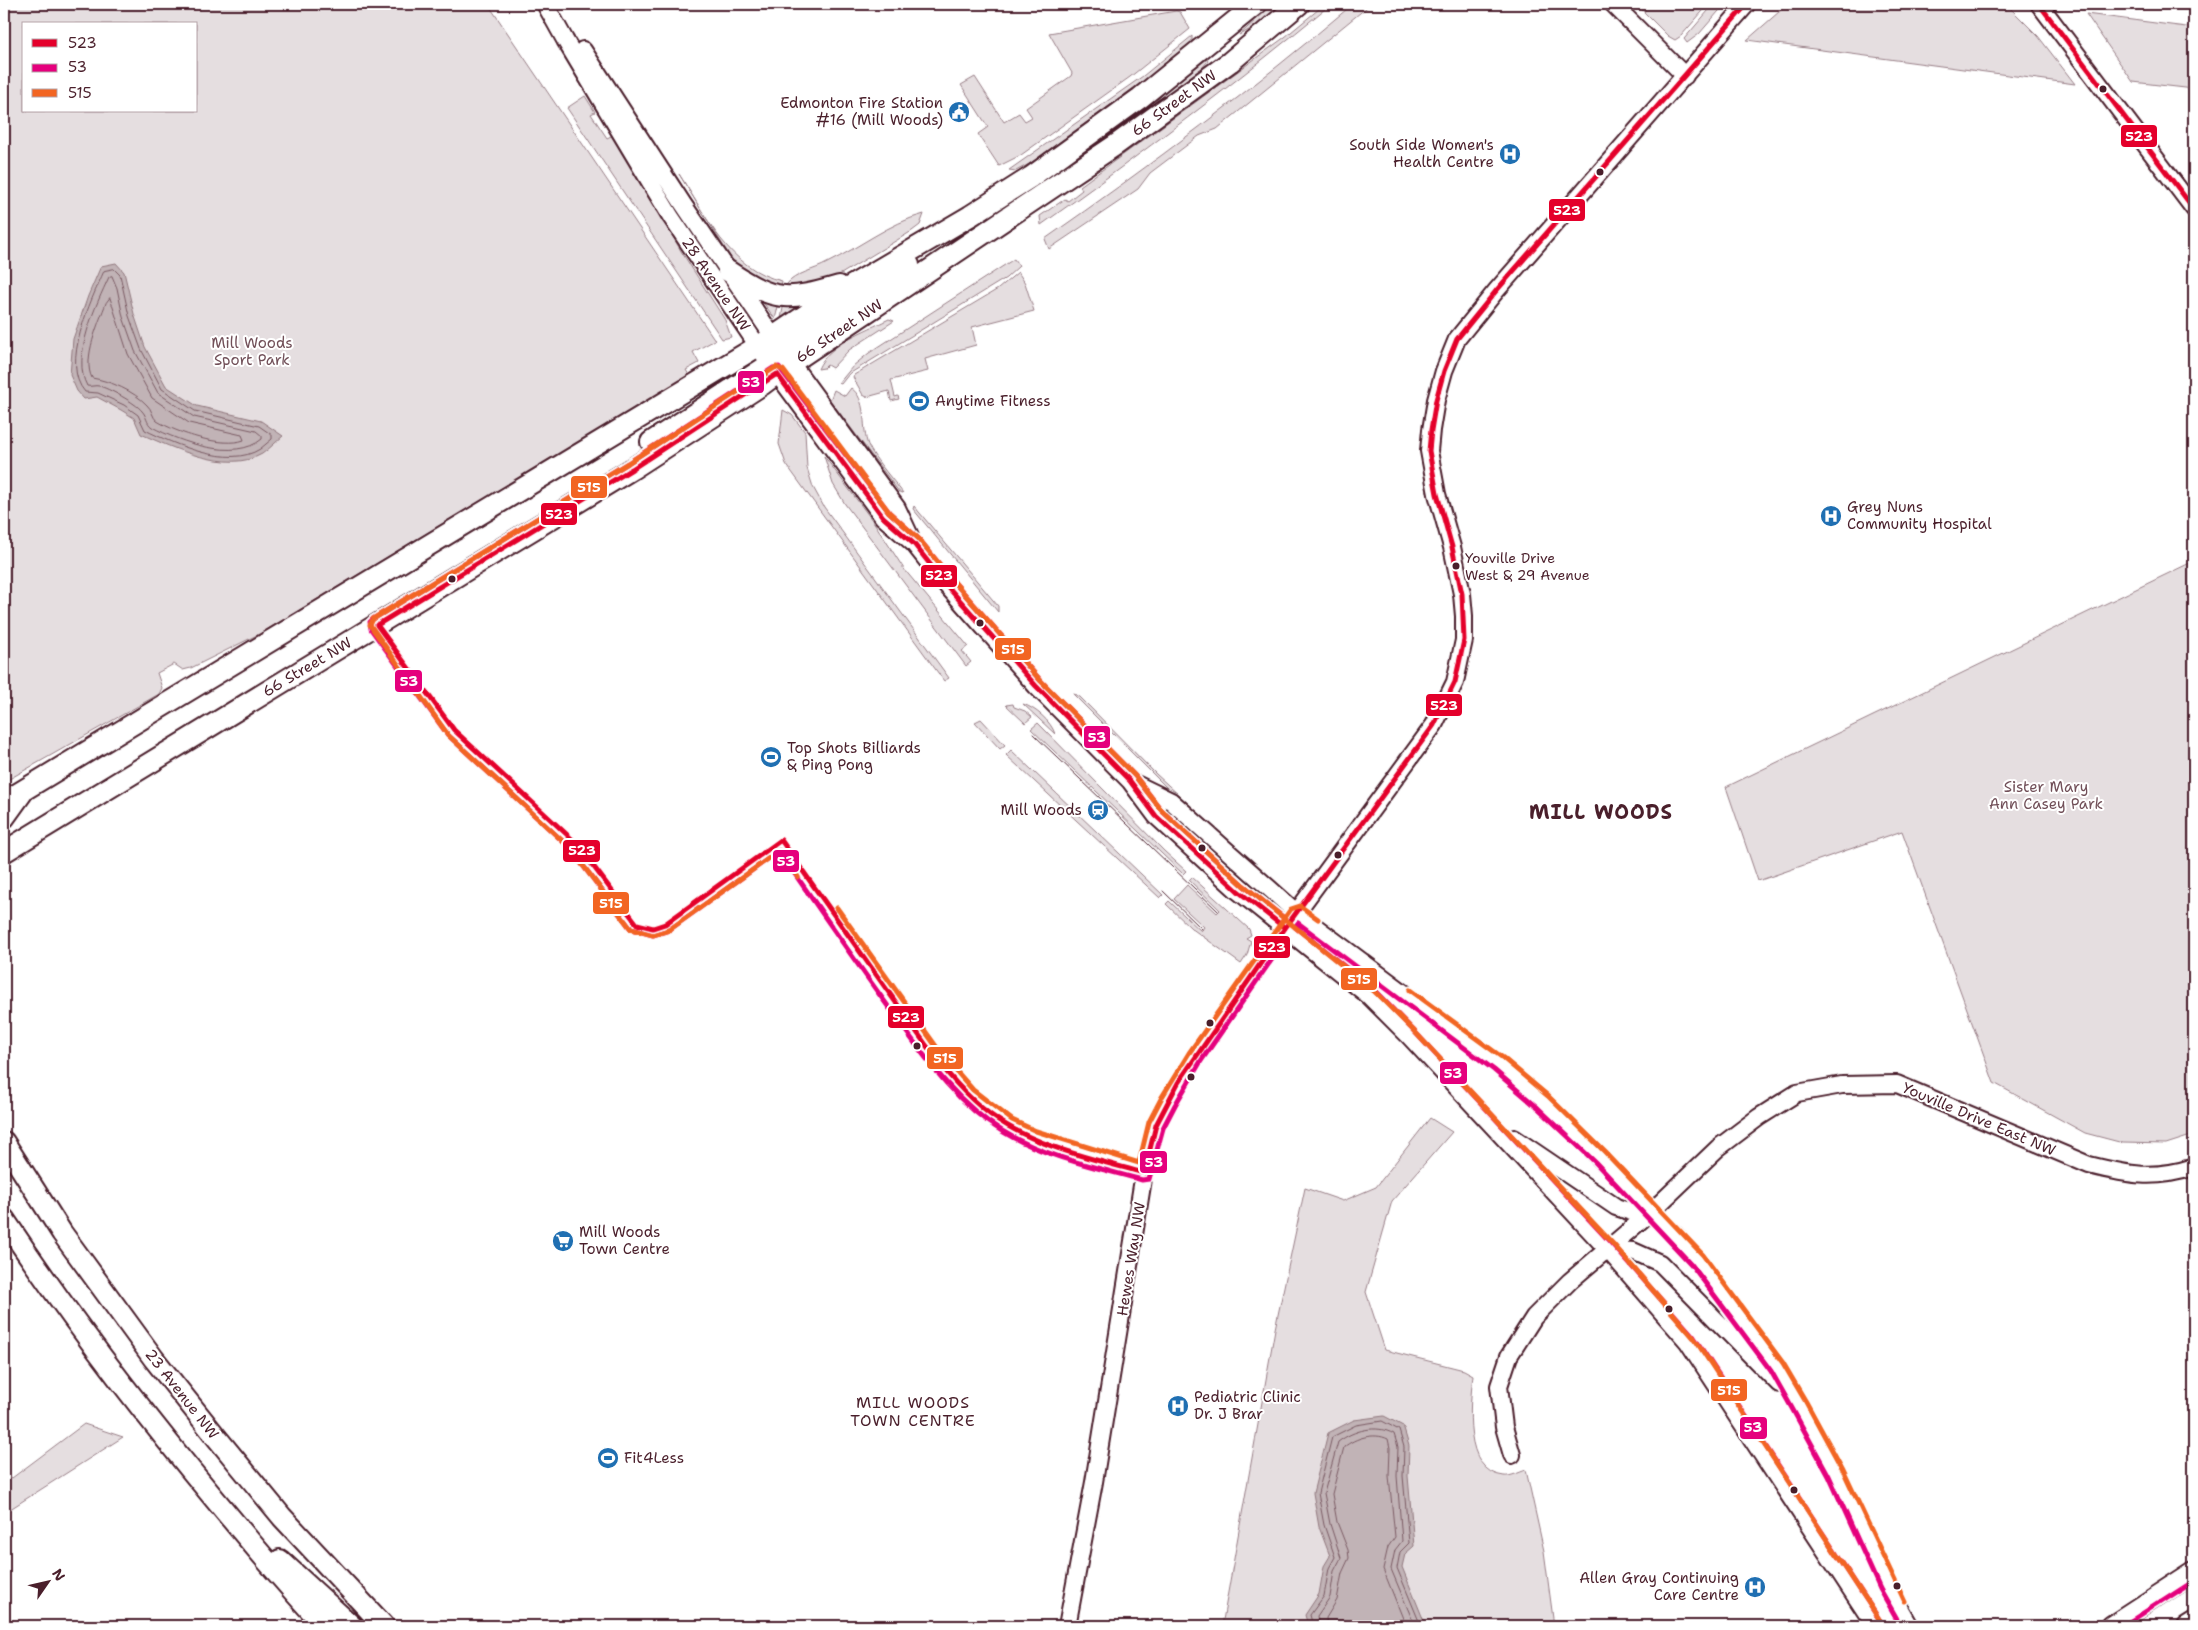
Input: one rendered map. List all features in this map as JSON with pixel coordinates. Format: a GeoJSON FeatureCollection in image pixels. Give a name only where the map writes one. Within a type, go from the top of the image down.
{"type":"FeatureCollection","features":[{"type":"Feature","properties":{"kind":"main road","name":"66 Street NW"},"geometry":{"type":"LineString","coordinates":[[4,852],[528,533],[673,426],[775,356],[860,280],[930,240],[1017,186],[1099,129],[1256,4]]}},
{"type":"Feature","properties":{"kind":"main road","name":"66 Street NW"},"geometry":{"type":"LineString","coordinates":[[4,802],[775,356],[1117,144],[1230,62],[1299,4]]}},
{"type":"Feature","properties":{"kind":"main road"},"geometry":{"type":"LineString","coordinates":[[775,356],[915,261],[930,240]]}},
{"type":"Feature","properties":{"kind":"main road"},"geometry":{"type":"LineString","coordinates":[[728,271],[770,295],[781,297],[799,296],[860,280]]}},
{"type":"Feature","properties":{"kind":"main road"},"geometry":{"type":"LineString","coordinates":[[4,818],[25,789]]}},
{"type":"Feature","properties":{"kind":"main road","name":"23 Avenue NW"},"geometry":{"type":"LineString","coordinates":[[4,1142],[62,1233],[154,1359],[282,1517],[384,1626]]}},
{"type":"Feature","properties":{"kind":"main road"},"geometry":{"type":"LineString","coordinates":[[4,1159],[62,1233]]}},
{"type":"Feature","properties":{"kind":"main road"},"geometry":{"type":"LineString","coordinates":[[4,1219],[58,1300],[174,1450],[325,1626]]}},
{"type":"Feature","properties":{"kind":"main road"},"geometry":{"type":"LineString","coordinates":[[236,1524],[282,1562],[352,1626]]}},
{"type":"Feature","properties":{"kind":"main road"},"geometry":{"type":"LineString","coordinates":[[2112,1626],[2194,1572]]}},
{"type":"Feature","properties":{"kind":"main road"},"geometry":{"type":"LineString","coordinates":[[2135,1626],[2194,1572]]}},
{"type":"Feature","properties":{"kind":"main road"},"geometry":{"type":"LineString","coordinates":[[2186,1626],[2194,1621]]}},
{"type":"Feature","properties":{"kind":"street","name":"28 Avenue NW"},"geometry":{"type":"LineString","coordinates":[[545,4],[671,217],[775,356],[883,517],[914,544],[948,587],[1036,686],[1130,781],[1156,816],[1238,890],[1369,996],[1557,1193],[1688,1342],[1875,1626]]}},
{"type":"Feature","properties":{"kind":"street","name":"28 Avenue NW"},"geometry":{"type":"LineString","coordinates":[[551,4],[569,28],[728,271],[775,356]]}},
{"type":"Feature","properties":{"kind":"street"},"geometry":{"type":"LineString","coordinates":[[1613,4],[1685,76]]}},
{"type":"Feature","properties":{"kind":"street","name":"Hewes Way NW"},"geometry":{"type":"LineString","coordinates":[[1067,1626],[1088,1518],[1125,1286],[1151,1139],[1161,1113],[1178,1083],[1285,928],[1434,725],[1454,682],[1464,640],[1462,594],[1452,547],[1437,494],[1429,450],[1436,400],[1457,339],[1496,291],[1747,4]]}},
{"type":"Feature","properties":{"kind":"street"},"geometry":{"type":"LineString","coordinates":[[2039,4],[2194,209]]}},
{"type":"Feature","properties":{"kind":"street","name":"28 Avenue NW"},"geometry":{"type":"LineString","coordinates":[[1130,781],[1170,801],[1297,913],[1499,1064],[1544,1102],[1698,1259],[1777,1367],[1800,1406],[1836,1473],[1887,1586],[1910,1626]]}},
{"type":"Feature","properties":{"kind":"street","name":"Youville Drive East NW"},"geometry":{"type":"LineString","coordinates":[[1512,1455],[1504,1427],[1500,1386],[1508,1356],[1534,1317],[1570,1281],[1652,1211],[1718,1148],[1759,1117],[1797,1092],[1842,1085],[1897,1084],[2089,1165],[2122,1173],[2153,1176],[2194,1167]]}},
{"type":"Feature","properties":{"kind":"street"},"geometry":{"type":"LineString","coordinates":[[1484,1118],[1616,1207],[1634,1212],[1652,1211]]}},
{"type":"Feature","properties":{"kind":"street"},"geometry":{"type":"LineString","coordinates":[[1607,1249],[1633,1251],[1660,1263],[1800,1406]]}},
{"type":"Feature","properties":{"kind":"green space","name":"Mill Woods Sport Park"},"geometry":{"type":"Polygon","coordinates":[[[4,4],[488,4],[715,340],[693,352],[699,363],[686,370],[689,375],[683,379],[261,633],[191,668],[183,670],[174,664],[157,673],[162,688],[159,694],[4,782],[4,4]]]}},
{"type":"Feature","properties":{"kind":"green space"},"geometry":{"type":"Polygon","coordinates":[[[1274,4],[1283,4],[1255,27],[1239,35],[1274,4]]]}},
{"type":"Feature","properties":{"kind":"green space"},"geometry":{"type":"Polygon","coordinates":[[[1325,4],[1331,4],[1188,118],[1041,225],[1040,216],[1065,199],[1068,201],[1082,190],[1080,186],[1285,37],[1325,4]]]}},
{"type":"Feature","properties":{"kind":"green space"},"geometry":{"type":"Polygon","coordinates":[[[1353,4],[1371,4],[1217,129],[1199,136],[1150,173],[1138,189],[1049,249],[1045,239],[1202,125],[1353,4]]]}},
{"type":"Feature","properties":{"kind":"green space"},"geometry":{"type":"Polygon","coordinates":[[[1636,4],[1709,4],[1681,36],[1675,40],[1668,36],[1636,4]]]}},
{"type":"Feature","properties":{"kind":"green space"},"geometry":{"type":"Polygon","coordinates":[[[1714,4],[1725,4],[1699,34],[1687,43],[1684,39],[1714,4]]]}},
{"type":"Feature","properties":{"kind":"green space"},"geometry":{"type":"Polygon","coordinates":[[[1788,4],[2006,4],[2038,36],[2075,84],[1747,40],[1788,4]]]}},
{"type":"Feature","properties":{"kind":"green space"},"geometry":{"type":"Polygon","coordinates":[[[1176,11],[1180,12],[1190,29],[1130,77],[1021,155],[999,166],[978,134],[988,127],[961,85],[975,77],[1004,122],[1019,113],[1025,121],[1032,117],[1026,108],[1071,76],[1072,73],[1049,33],[1176,11]]]}},
{"type":"Feature","properties":{"kind":"green space"},"geometry":{"type":"Polygon","coordinates":[[[2086,14],[2194,28],[2194,89],[2133,82],[2086,14]]]}},
{"type":"Feature","properties":{"kind":"green space"},"geometry":{"type":"Polygon","coordinates":[[[1192,36],[1192,43],[1187,49],[1031,163],[1016,171],[1009,170],[1143,76],[1192,36]]]}},
{"type":"Feature","properties":{"kind":"green space"},"geometry":{"type":"Polygon","coordinates":[[[1207,59],[1208,61],[1189,83],[1141,116],[1166,91],[1207,59]]]}},
{"type":"Feature","properties":{"kind":"green space"},"geometry":{"type":"Polygon","coordinates":[[[585,96],[595,112],[591,114],[607,138],[615,134],[681,251],[725,320],[731,337],[722,339],[567,108],[585,96]]]}},
{"type":"Feature","properties":{"kind":"green space"},"geometry":{"type":"Polygon","coordinates":[[[679,174],[708,220],[699,207],[679,174]]]}},
{"type":"Feature","properties":{"kind":"green space"},"geometry":{"type":"Polygon","coordinates":[[[924,214],[920,225],[912,231],[841,274],[815,284],[787,287],[786,285],[795,277],[839,257],[899,223],[924,214]]]}},
{"type":"Feature","properties":{"kind":"green space"},"geometry":{"type":"Polygon","coordinates":[[[708,220],[733,253],[763,275],[782,281],[781,286],[754,276],[742,268],[731,258],[708,220]]]}},
{"type":"Feature","properties":{"kind":"green space"},"geometry":{"type":"Polygon","coordinates":[[[1014,259],[1019,266],[1006,278],[849,374],[841,384],[839,383],[853,366],[869,353],[1014,259]]]}},
{"type":"Feature","properties":{"kind":"green space"},"geometry":{"type":"Polygon","coordinates":[[[1018,272],[1025,283],[1034,311],[972,327],[976,345],[925,359],[928,371],[891,380],[895,397],[898,396],[899,399],[891,401],[889,391],[867,397],[863,395],[853,377],[854,375],[998,289],[1018,272]]]}},
{"type":"Feature","properties":{"kind":"green space"},"geometry":{"type":"Polygon","coordinates":[[[760,298],[779,303],[775,319],[760,298]]]}},
{"type":"Feature","properties":{"kind":"green space"},"geometry":{"type":"Polygon","coordinates":[[[784,302],[804,304],[781,319],[784,302]]]}},
{"type":"Feature","properties":{"kind":"green space"},"geometry":{"type":"Polygon","coordinates":[[[889,319],[894,321],[849,350],[832,368],[827,365],[824,368],[818,369],[830,352],[839,345],[889,319]]]}},
{"type":"Feature","properties":{"kind":"green space"},"geometry":{"type":"Polygon","coordinates":[[[851,388],[860,399],[862,405],[869,447],[903,493],[899,492],[830,400],[834,390],[845,396],[851,388]]]}},
{"type":"Feature","properties":{"kind":"green space"},"geometry":{"type":"Polygon","coordinates":[[[783,410],[792,415],[805,432],[807,468],[813,487],[824,507],[949,678],[944,681],[786,464],[779,444],[783,410]]]}},
{"type":"Feature","properties":{"kind":"green space"},"geometry":{"type":"Polygon","coordinates":[[[824,456],[875,524],[904,569],[968,646],[962,651],[971,662],[966,666],[845,504],[833,484],[824,456]]]}},
{"type":"Feature","properties":{"kind":"green space"},"geometry":{"type":"Polygon","coordinates":[[[914,506],[998,606],[998,612],[913,509],[914,506]]]}},
{"type":"Feature","properties":{"kind":"green space","name":"Sister Mary Ann Casey Park"},"geometry":{"type":"Polygon","coordinates":[[[2194,561],[2194,1135],[2166,1144],[2123,1143],[2085,1133],[1994,1083],[1902,831],[1758,881],[1726,787],[2194,561]]]}},
{"type":"Feature","properties":{"kind":"green space"},"geometry":{"type":"Polygon","coordinates":[[[1072,693],[1080,697],[1156,774],[1255,865],[1178,799],[1072,693]]]}},
{"type":"Feature","properties":{"kind":"green space"},"geometry":{"type":"Polygon","coordinates":[[[1013,704],[1014,707],[1025,711],[1032,717],[1025,723],[1006,705],[1013,704]]]}},
{"type":"Feature","properties":{"kind":"green space"},"geometry":{"type":"Polygon","coordinates":[[[1023,704],[1042,716],[1050,724],[1055,734],[1023,704]]]}},
{"type":"Feature","properties":{"kind":"green space"},"geometry":{"type":"Polygon","coordinates":[[[981,719],[1005,745],[1000,749],[975,722],[981,719]]]}},
{"type":"Feature","properties":{"kind":"green space"},"geometry":{"type":"Polygon","coordinates":[[[1038,723],[1186,871],[1183,874],[1031,729],[1038,723]]]}},
{"type":"Feature","properties":{"kind":"green space"},"geometry":{"type":"Polygon","coordinates":[[[1011,750],[1163,895],[1160,898],[1006,755],[1011,750]]]}},
{"type":"Feature","properties":{"kind":"green space"},"geometry":{"type":"Polygon","coordinates":[[[1192,877],[1249,929],[1251,935],[1246,938],[1251,941],[1247,955],[1241,964],[1191,928],[1166,904],[1169,901],[1201,931],[1204,927],[1174,899],[1187,885],[1217,913],[1220,910],[1189,880],[1192,877]]]}},
{"type":"Feature","properties":{"kind":"green space"},"geometry":{"type":"Polygon","coordinates":[[[1430,1118],[1452,1132],[1392,1201],[1366,1292],[1385,1350],[1464,1370],[1473,1375],[1470,1418],[1475,1450],[1481,1462],[1490,1472],[1504,1476],[1526,1470],[1544,1551],[1554,1626],[1222,1626],[1275,1329],[1305,1188],[1343,1201],[1376,1187],[1430,1118]]]}},
{"type":"Feature","properties":{"kind":"green space"},"geometry":{"type":"Polygon","coordinates":[[[84,1424],[123,1437],[4,1513],[4,1484],[84,1424]]]}},
{"type":"Feature","properties":{"kind":"water"},"geometry":{"type":"Polygon","coordinates":[[[116,263],[124,272],[134,314],[145,347],[166,386],[197,406],[261,421],[283,436],[265,452],[248,459],[233,461],[217,460],[184,452],[141,434],[134,418],[97,397],[84,399],[77,391],[70,375],[73,339],[101,266],[116,263]]]}},
{"type":"Feature","properties":{"kind":"water"},"geometry":{"type":"Polygon","coordinates":[[[1384,1416],[1403,1426],[1409,1446],[1408,1476],[1414,1546],[1405,1554],[1402,1567],[1426,1626],[1308,1626],[1305,1615],[1319,1594],[1324,1566],[1330,1556],[1319,1527],[1313,1493],[1328,1433],[1354,1420],[1384,1416]]]}},
{"type":"Feature","properties":{"kind":"tram line"},"geometry":{"type":"LineString","coordinates":[[1033,734],[1218,911]]}},
{"type":"Feature","properties":{"kind":"tram line"},"geometry":{"type":"LineString","coordinates":[[1163,891],[1202,929]]}},
{"type":"Feature","properties":{"kind":"transit line","name":"523"},"geometry":{"type":"LineString","coordinates":[[1285,928],[1434,725],[1455,682],[1464,640],[1462,594],[1452,547],[1437,494],[1429,451],[1436,400],[1444,371],[1457,339],[1496,291],[1747,4]]}},
{"type":"Feature","properties":{"kind":"transit line","name":"523"},"geometry":{"type":"LineString","coordinates":[[2039,4],[2194,209]]}},
{"type":"Feature","properties":{"kind":"transit line","name":"515"},"geometry":{"type":"LineString","coordinates":[[798,877],[779,851],[669,930],[653,935],[631,929],[569,847],[448,735],[370,625],[373,619],[628,463],[776,367],[783,370],[889,512],[919,539],[1041,681],[1135,776],[1162,811],[1243,885],[1374,991],[1413,1030],[1613,1244],[1694,1338],[1881,1622]]}},
{"type":"Feature","properties":{"kind":"transit line","name":"53"},"geometry":{"type":"LineString","coordinates":[[1284,918],[1243,885],[1162,811],[1135,776],[1041,681],[919,539],[889,512],[779,367],[773,368],[628,463],[370,622],[371,629],[448,735],[569,847],[631,929],[653,935],[669,930],[779,851],[915,1043],[954,1092],[1002,1131],[1052,1155],[1142,1180],[1149,1179],[1163,1128],[1175,1105],[1201,1061],[1286,939]]}},
{"type":"Feature","properties":{"kind":"transit line","name":"523"},"geometry":{"type":"LineString","coordinates":[[777,374],[883,517],[914,544],[948,587],[1036,686],[1130,781],[1156,816],[1238,891],[1285,928],[1178,1083],[1156,1125],[1144,1173],[1065,1151],[1026,1136],[991,1115],[973,1100],[948,1074],[926,1045],[781,840],[665,924],[653,928],[637,924],[575,842],[454,730],[377,625],[632,469],[777,374]]}},
{"type":"Feature","properties":{"kind":"transit line","name":"515"},"geometry":{"type":"LineString","coordinates":[[837,908],[943,1056],[973,1090],[1012,1120],[1036,1131],[1139,1163],[1149,1122],[1162,1097],[1189,1053],[1291,909],[1300,906],[1318,919]]}},
{"type":"Feature","properties":{"kind":"transit line","name":"53"},"geometry":{"type":"LineString","coordinates":[[1881,1622],[1694,1337],[1612,1244],[1413,1030],[1374,990],[1295,927],[1298,923],[1494,1070],[1538,1108],[1595,1162],[1691,1264],[1771,1371],[1829,1476],[1880,1589],[1901,1626]]}},
{"type":"Feature","properties":{"kind":"transit line","name":"515"},"geometry":{"type":"LineString","coordinates":[[1410,990],[1503,1058],[1548,1096],[1605,1152],[1703,1255],[1783,1363],[1806,1402],[1843,1470],[1905,1602]]}},
{"type":"Feature","properties":{"kind":"transit line","name":"53"},"geometry":{"type":"LineString","coordinates":[[2124,1626],[2194,1581]]}},
{"type":"Feature","properties":{"kind":"place","name":"Edmonton Fire Station #16 (Mill Woods)"},"geometry":{"type":"Point","coordinates":[959,112]}},
{"type":"Feature","properties":{"kind":"place","name":"South Side Women's Health Centre"},"geometry":{"type":"Point","coordinates":[1510,154]}},
{"type":"Feature","properties":{"kind":"place","name":"Anytime Fitness"},"geometry":{"type":"Point","coordinates":[919,401]}},
{"type":"Feature","properties":{"kind":"place","name":"Grey Nuns Community Hospital"},"geometry":{"type":"Point","coordinates":[1831,516]}},
{"type":"Feature","properties":{"kind":"place","name":"Youville Drive West & 29 Avenue"},"geometry":{"type":"Point","coordinates":[1456,566]}},
{"type":"Feature","properties":{"kind":"place","name":"Top Shots Billiards & Ping Pong"},"geometry":{"type":"Point","coordinates":[771,757]}},
{"type":"Feature","properties":{"kind":"place","name":"Mill Woods"},"geometry":{"type":"Point","coordinates":[1098,810]}},
{"type":"Feature","properties":{"kind":"place","name":"Mill Woods Town Centre"},"geometry":{"type":"Point","coordinates":[563,1241]}},
{"type":"Feature","properties":{"kind":"place","name":"Pediatric Clinic Dr. J Brar"},"geometry":{"type":"Point","coordinates":[1178,1406]}},
{"type":"Feature","properties":{"kind":"place","name":"Fit4Less"},"geometry":{"type":"Point","coordinates":[608,1458]}},
{"type":"Feature","properties":{"kind":"place","name":"Allen Gray Continuing Care Centre"},"geometry":{"type":"Point","coordinates":[1755,1587]}},
{"type":"Feature","properties":{"kind":"district","name":"MILL WOODS"},"geometry":{"type":"Point","coordinates":[1601,812]}},
{"type":"Feature","properties":{"kind":"district","name":"MILL WOODS TOWN CENTRE"},"geometry":{"type":"Point","coordinates":[913,1411]}}]}
